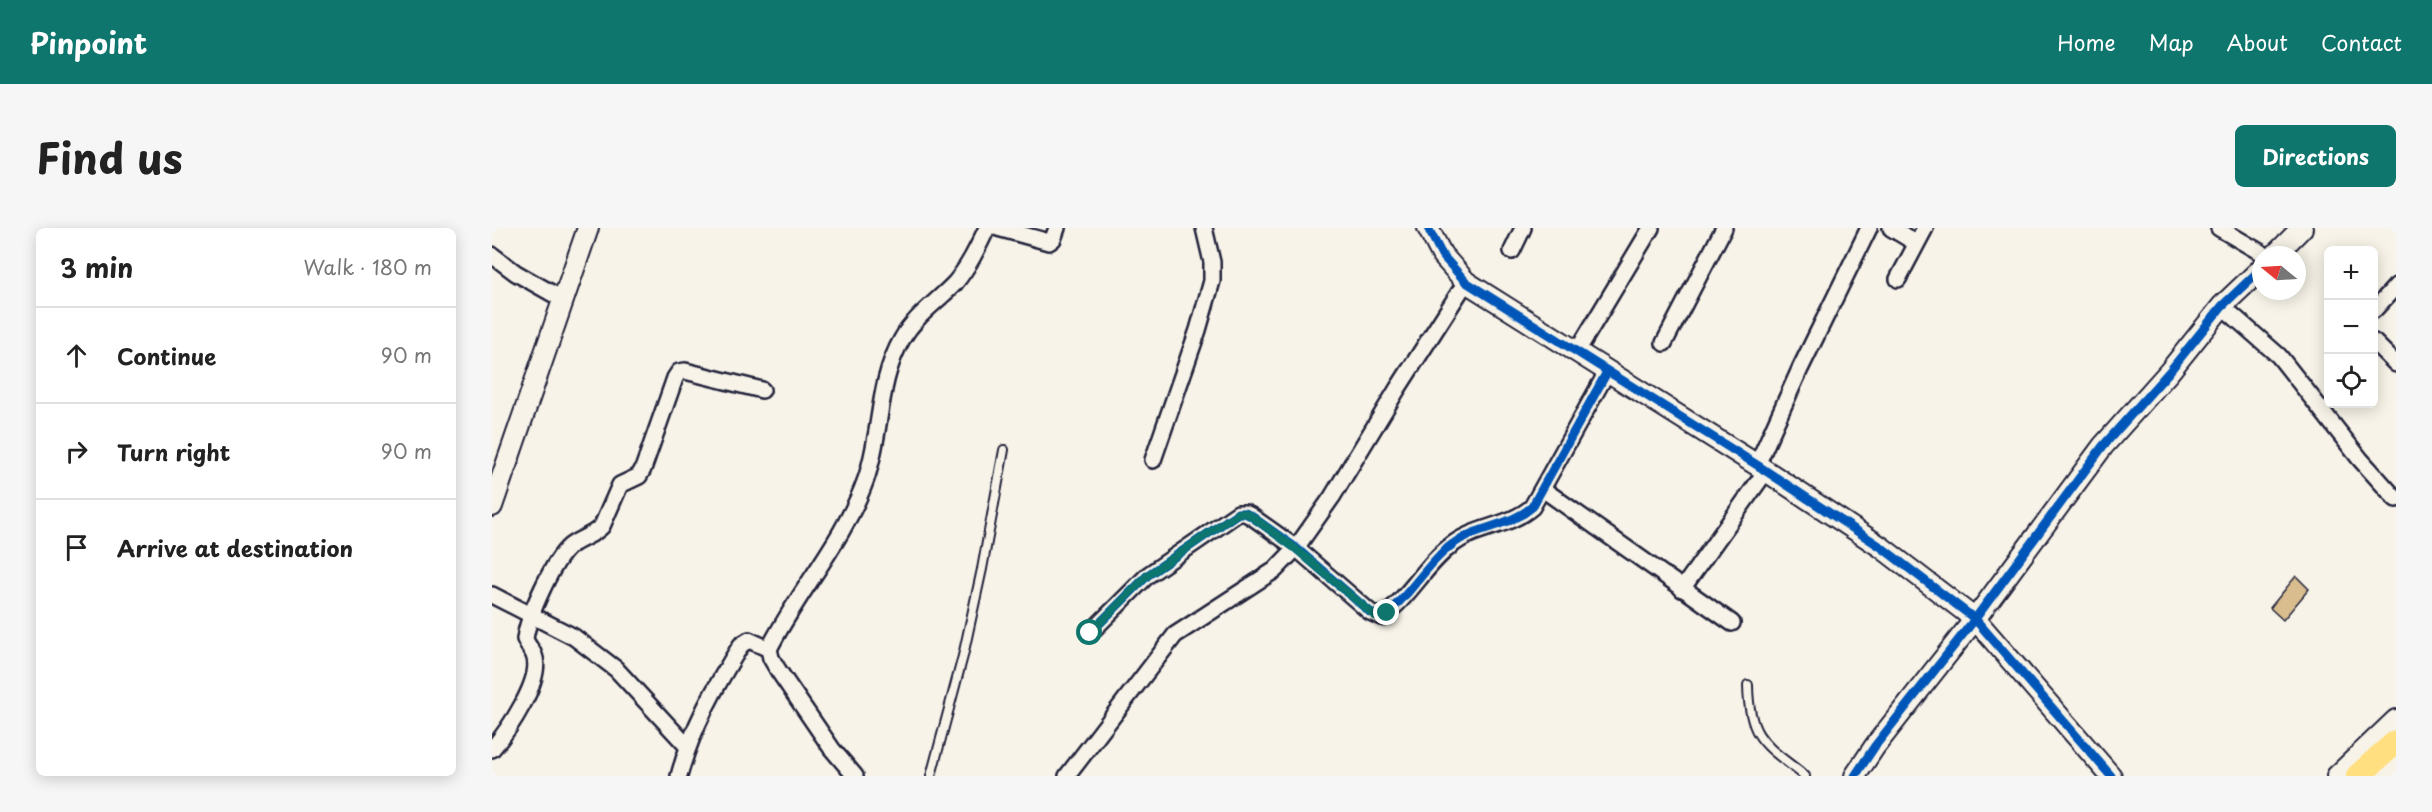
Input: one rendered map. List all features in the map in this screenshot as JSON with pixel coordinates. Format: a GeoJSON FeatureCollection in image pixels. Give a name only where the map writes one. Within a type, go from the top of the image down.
{"type":"FeatureCollection","features":[{"type":"Feature","properties":{"kind":"main road"},"geometry":{"type":"LineString","coordinates":[[2358,776],[2396,742]]}},
{"type":"Feature","properties":{"kind":"street"},"geometry":{"type":"LineString","coordinates":[[492,506],[588,228]]}},
{"type":"Feature","properties":{"kind":"street"},"geometry":{"type":"LineString","coordinates":[[855,776],[832,749],[785,680],[771,658],[769,649],[827,555],[866,481],[878,437],[885,377],[899,345],[919,316],[965,270],[987,228]]}},
{"type":"Feature","properties":{"kind":"street"},"geometry":{"type":"LineString","coordinates":[[998,228],[1049,242],[1058,228]]}},
{"type":"Feature","properties":{"kind":"street"},"geometry":{"type":"LineString","coordinates":[[1153,460],[1198,330],[1212,281],[1212,262],[1204,228]]}},
{"type":"Feature","properties":{"kind":"street"},"geometry":{"type":"LineString","coordinates":[[1428,228],[1442,255],[1466,282],[1762,468],[1881,547],[1975,618],[2110,776]]}},
{"type":"Feature","properties":{"kind":"street"},"geometry":{"type":"LineString","coordinates":[[1512,251],[1523,228]]}},
{"type":"Feature","properties":{"kind":"street"},"geometry":{"type":"LineString","coordinates":[[1576,353],[1652,228]]}},
{"type":"Feature","properties":{"kind":"street"},"geometry":{"type":"LineString","coordinates":[[1664,343],[1724,228]]}},
{"type":"Feature","properties":{"kind":"street"},"geometry":{"type":"LineString","coordinates":[[1682,589],[1762,468],[1800,369],[1869,228]]}},
{"type":"Feature","properties":{"kind":"street"},"geometry":{"type":"LineString","coordinates":[[1891,228],[1916,243]]}},
{"type":"Feature","properties":{"kind":"street"},"geometry":{"type":"LineString","coordinates":[[1898,279],[1925,228]]}},
{"type":"Feature","properties":{"kind":"street"},"geometry":{"type":"LineString","coordinates":[[2219,228],[2252,247]]}},
{"type":"Feature","properties":{"kind":"street"},"geometry":{"type":"LineString","coordinates":[[2284,246],[2302,228]]}},
{"type":"Feature","properties":{"kind":"street"},"geometry":{"type":"LineString","coordinates":[[492,255],[516,273],[562,299]]}},
{"type":"Feature","properties":{"kind":"street"},"geometry":{"type":"LineString","coordinates":[[1855,776],[1906,705],[1975,618],[2103,446],[2169,372],[2222,306],[2252,278]]}},
{"type":"Feature","properties":{"kind":"street"},"geometry":{"type":"LineString","coordinates":[[1067,776],[1175,635],[1275,570],[1296,549],[1332,497],[1466,282]]}},
{"type":"Feature","properties":{"kind":"street"},"geometry":{"type":"LineString","coordinates":[[2378,305],[2396,286]]}},
{"type":"Feature","properties":{"kind":"street"},"geometry":{"type":"LineString","coordinates":[[2222,306],[2279,356],[2360,459],[2396,499]]}},
{"type":"Feature","properties":{"kind":"street"},"geometry":{"type":"LineString","coordinates":[[2378,347],[2396,364]]}},
{"type":"Feature","properties":{"kind":"street"},"geometry":{"type":"LineString","coordinates":[[492,749],[509,730],[529,690],[536,664],[525,639],[531,613],[567,548],[597,532],[602,526],[620,485],[639,476],[679,372],[685,371],[762,390]]}},
{"type":"Feature","properties":{"kind":"street"},"geometry":{"type":"LineString","coordinates":[[1090,633],[1148,575],[1238,513],[1251,516],[1296,549],[1370,612],[1381,617],[1452,545],[1493,525],[1514,520],[1532,507],[1544,490],[1607,372]]}},
{"type":"Feature","properties":{"kind":"street"},"geometry":{"type":"LineString","coordinates":[[1544,490],[1732,623]]}},
{"type":"Feature","properties":{"kind":"street"},"geometry":{"type":"LineString","coordinates":[[492,595],[574,637],[616,669],[688,747]]}},
{"type":"Feature","properties":{"kind":"street"},"geometry":{"type":"LineString","coordinates":[[679,776],[705,706],[741,645],[749,640],[769,649]]}},
{"type":"Feature","properties":{"kind":"street"},"geometry":{"type":"LineString","coordinates":[[2337,776],[2396,720]]}},
{"type":"Feature","properties":{"kind":"street"},"geometry":{"type":"LineString","coordinates":[[2381,776],[2396,762]]}},
{"type":"Feature","properties":{"kind":"lane"},"geometry":{"type":"LineString","coordinates":[[931,776],[963,656],[1004,450]]}},
{"type":"Feature","properties":{"kind":"lane"},"geometry":{"type":"LineString","coordinates":[[1748,685],[1748,711],[1752,726],[1772,749],[1805,776]]}},
{"type":"Feature","properties":{"kind":"building"},"geometry":{"type":"Polygon","coordinates":[[[2296,576],[2309,589],[2283,620],[2270,608],[2296,576]]]}},
{"type":"Feature","properties":{"kind":"cycle path"},"geometry":{"type":"LineString","coordinates":[[1428,228],[1442,255],[1466,282],[1757,465],[1881,547],[1975,619],[2111,776]]}},
{"type":"Feature","properties":{"kind":"cycle path"},"geometry":{"type":"LineString","coordinates":[[1855,776],[1875,746],[1975,619],[2103,446],[2169,372],[2222,306],[2252,278]]}},
{"type":"Feature","properties":{"kind":"cycle path"},"geometry":{"type":"LineString","coordinates":[[1090,633],[1148,575],[1238,513],[1251,516],[1296,548],[1370,612],[1381,617],[1400,601],[1434,561],[1453,544],[1472,533],[1513,519],[1532,507],[1607,372]]}},
{"type":"Feature","properties":{"kind":"route"},"geometry":{"type":"LineString","coordinates":[[1090,633],[1148,575],[1238,513],[1251,516],[1296,549],[1375,616],[1381,617],[1387,613]]}}]}
